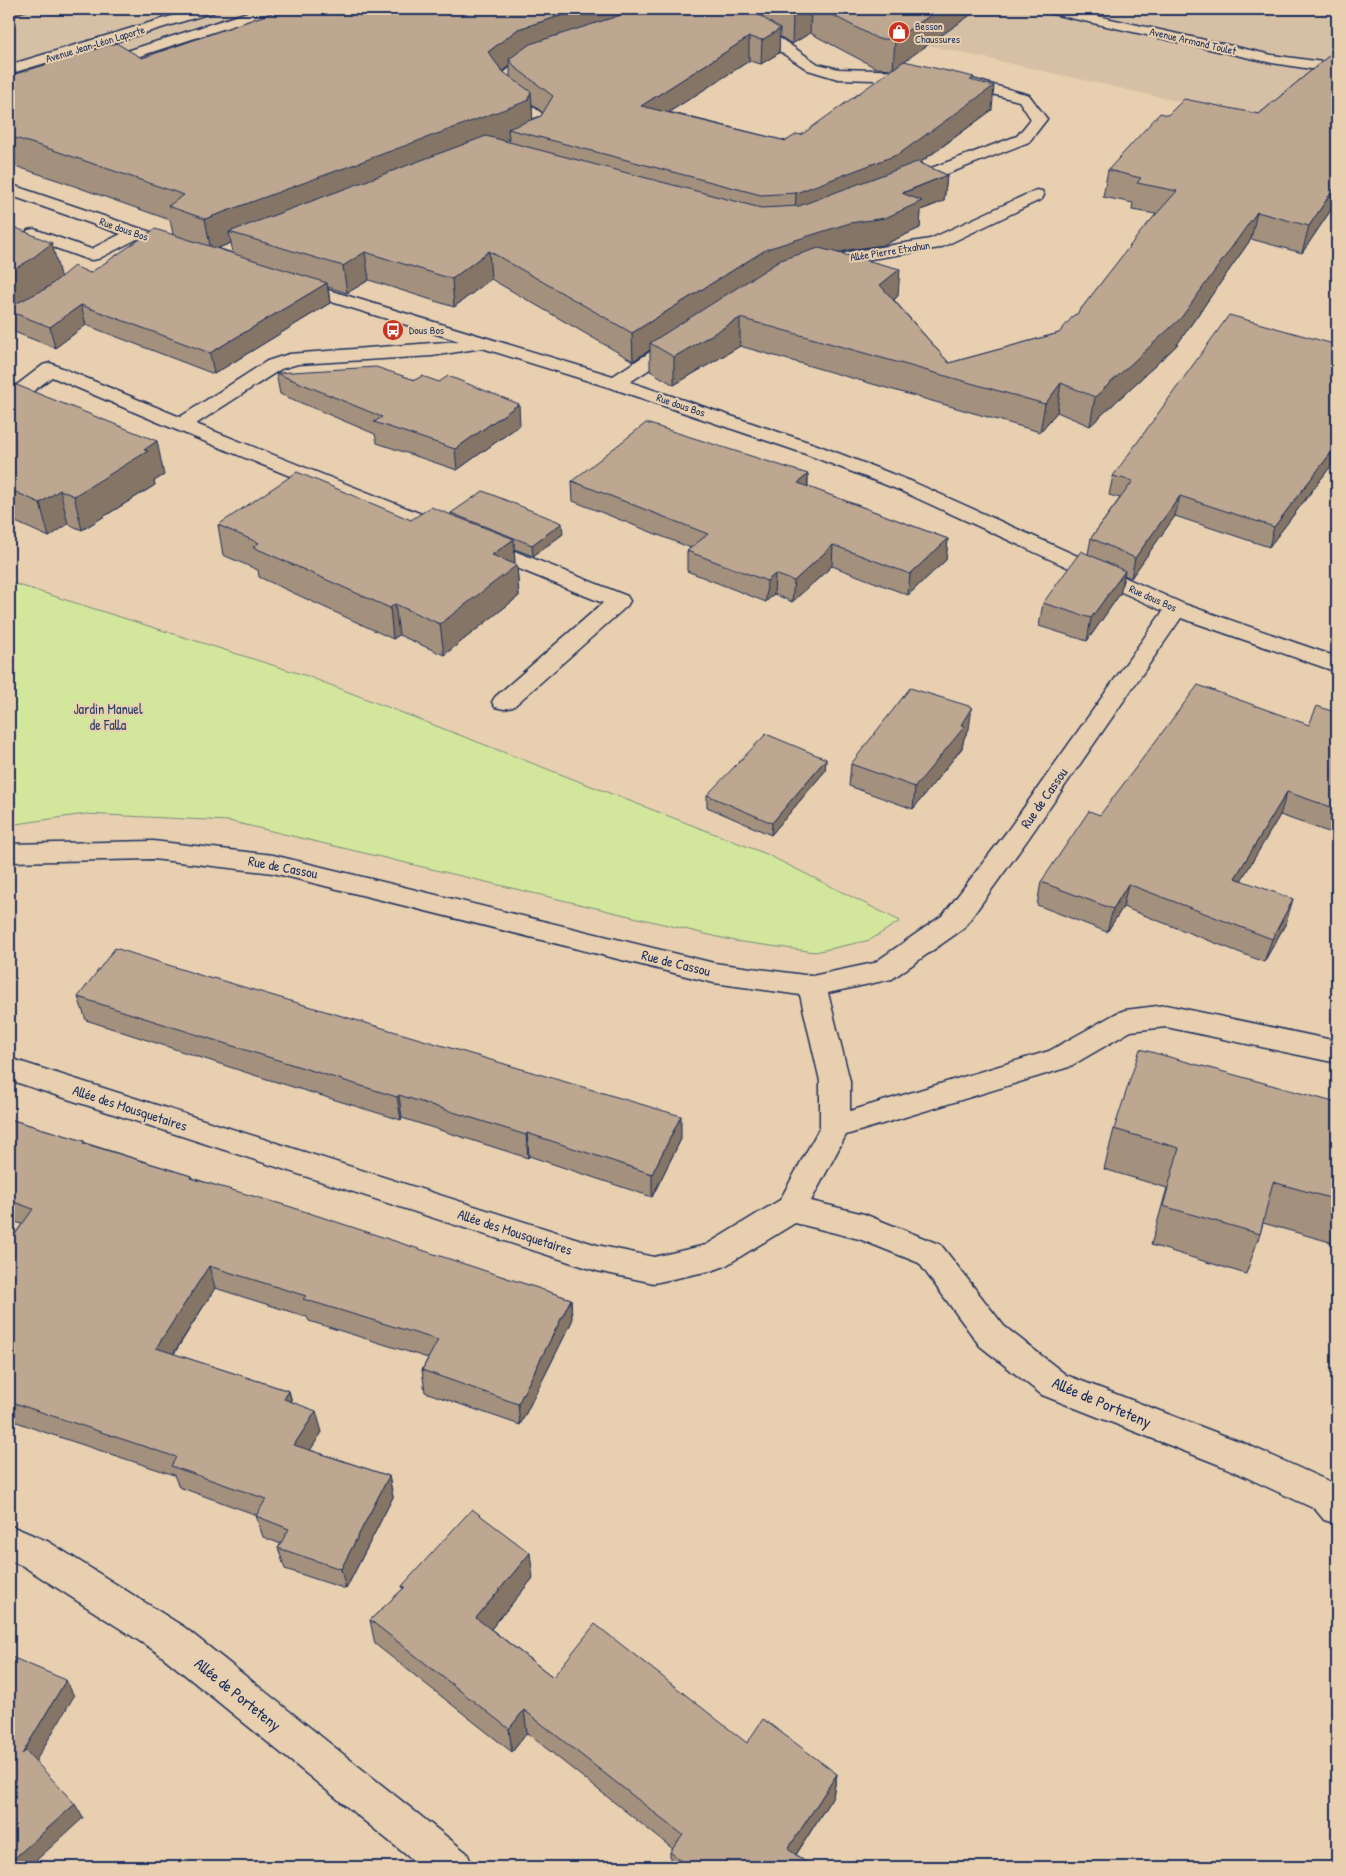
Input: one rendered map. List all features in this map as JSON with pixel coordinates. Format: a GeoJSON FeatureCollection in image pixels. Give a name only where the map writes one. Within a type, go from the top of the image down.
{"type":"FeatureCollection","features":[{"type":"Feature","properties":{"kind":"street","name":"Avenue Jean-Léon Laporte"},"geometry":{"type":"LineString","coordinates":[[9,70],[209,9]]}},
{"type":"Feature","properties":{"kind":"street","name":"Avenue Jean-Léon Laporte"},"geometry":{"type":"LineString","coordinates":[[9,82],[240,9]]}},
{"type":"Feature","properties":{"kind":"street","name":"Avenue Jean-Léon Laporte"},"geometry":{"type":"LineString","coordinates":[[84,70],[270,9]]}},
{"type":"Feature","properties":{"kind":"street","name":"Avenue Armand Toulet"},"geometry":{"type":"LineString","coordinates":[[1048,9],[1272,58],[1337,69]]}},
{"type":"Feature","properties":{"kind":"street"},"geometry":{"type":"LineString","coordinates":[[727,27],[763,33],[813,67],[838,74],[947,77],[1024,98],[1039,119],[1023,139],[888,191]]}},
{"type":"Feature","properties":{"kind":"street"},"geometry":{"type":"LineString","coordinates":[[511,145],[536,136],[544,121],[510,97],[500,82],[525,63],[552,54]]}},
{"type":"Feature","properties":{"kind":"street","name":"Rue dous Bos"},"geometry":{"type":"LineString","coordinates":[[9,189],[196,254]]}},
{"type":"Feature","properties":{"kind":"street","name":"Allée Pierre Etxahun"},"geometry":{"type":"LineString","coordinates":[[802,273],[849,257],[934,244],[1036,195]]}},
{"type":"Feature","properties":{"kind":"street"},"geometry":{"type":"LineString","coordinates":[[34,234],[89,261],[136,233]]}},
{"type":"Feature","properties":{"kind":"street","name":"Rue dous Bos"},"geometry":{"type":"LineString","coordinates":[[275,278],[485,344],[615,382],[810,449],[906,486],[1176,609],[1337,665]]}},
{"type":"Feature","properties":{"kind":"street"},"geometry":{"type":"LineString","coordinates":[[615,382],[691,334]]}},
{"type":"Feature","properties":{"kind":"street"},"geometry":{"type":"LineString","coordinates":[[181,424],[274,365],[296,358],[432,350],[485,344]]}},
{"type":"Feature","properties":{"kind":"street"},"geometry":{"type":"LineString","coordinates":[[9,400],[50,369],[618,601],[504,702]]}},
{"type":"Feature","properties":{"kind":"street","name":"Rue de Cassou"},"geometry":{"type":"LineString","coordinates":[[9,852],[154,850],[273,864],[714,973],[812,986],[882,972],[953,922],[1017,836],[1176,609]]}},
{"type":"Feature","properties":{"kind":"street","name":"Allée des Mousquetaires"},"geometry":{"type":"LineString","coordinates":[[9,1069],[597,1258],[654,1270],[714,1257],[791,1209],[835,1127],[835,1081],[812,986]]}},
{"type":"Feature","properties":{"kind":"street"},"geometry":{"type":"LineString","coordinates":[[835,1127],[1059,1060],[1125,1021],[1166,1016],[1337,1052]]}},
{"type":"Feature","properties":{"kind":"street","name":"Allée de Porteteny"},"geometry":{"type":"LineString","coordinates":[[791,1209],[864,1226],[930,1254],[992,1336],[1054,1385],[1234,1455],[1328,1498],[1337,1508]]}},
{"type":"Feature","properties":{"kind":"street","name":"Allée de Porteteny"},"geometry":{"type":"LineString","coordinates":[[9,1542],[36,1554],[171,1640],[453,1867]]}},
{"type":"Feature","properties":{"kind":"shaded area"},"geometry":{"type":"Polygon","coordinates":[[[9,9],[292,9],[9,102],[9,9]]]}},
{"type":"Feature","properties":{"kind":"shaded area"},"geometry":{"type":"Polygon","coordinates":[[[767,9],[1337,9],[1337,137],[767,9]]]}},
{"type":"Feature","properties":{"kind":"green space","name":"Jardin Manuel de Falla"},"geometry":{"type":"Polygon","coordinates":[[[9,582],[307,676],[764,853],[900,921],[870,940],[815,952],[735,941],[229,821],[85,814],[9,825],[9,582]]]}},
{"type":"Feature","properties":{"kind":"building"},"geometry":{"type":"Polygon","coordinates":[[[283,9],[582,9],[518,29],[488,52],[502,71],[531,92],[527,101],[205,219],[168,206],[184,195],[9,136],[9,76],[116,43],[142,58],[283,9]]]}},
{"type":"Feature","properties":{"kind":"building"},"geometry":{"type":"Polygon","coordinates":[[[640,9],[721,9],[759,15],[780,29],[762,40],[749,37],[641,106],[786,141],[797,134],[801,135],[904,61],[974,77],[970,80],[994,86],[899,154],[796,193],[761,195],[508,129],[541,116],[553,96],[516,68],[509,59],[530,44],[640,9]]]}},
{"type":"Feature","properties":{"kind":"building"},"geometry":{"type":"Polygon","coordinates":[[[784,9],[804,9],[793,15],[784,9]]]}},
{"type":"Feature","properties":{"kind":"building","name":"Besson Chaussures"},"geometry":{"type":"Polygon","coordinates":[[[821,9],[940,9],[895,39],[878,39],[821,9]]]}},
{"type":"Feature","properties":{"kind":"building"},"geometry":{"type":"Polygon","coordinates":[[[1337,49],[1337,184],[1309,226],[1257,212],[1181,318],[1095,397],[1061,383],[1045,404],[740,318],[674,357],[650,343],[781,260],[819,248],[900,269],[880,285],[949,363],[1059,333],[1077,314],[1143,229],[1177,191],[1137,183],[1141,178],[1108,170],[1160,113],[1168,115],[1184,99],[1259,114],[1337,49]]]}},
{"type":"Feature","properties":{"kind":"building"},"geometry":{"type":"Polygon","coordinates":[[[486,136],[761,208],[799,206],[917,162],[947,175],[902,193],[922,201],[885,218],[850,223],[767,249],[632,333],[489,251],[452,279],[365,252],[343,266],[229,232],[486,136]]]}},
{"type":"Feature","properties":{"kind":"building"},"geometry":{"type":"Polygon","coordinates":[[[9,225],[52,243],[30,260],[9,272],[9,225]]]}},
{"type":"Feature","properties":{"kind":"building"},"geometry":{"type":"Polygon","coordinates":[[[155,229],[327,283],[210,353],[81,305],[50,327],[9,311],[9,307],[47,288],[74,266],[90,273],[155,229]]]}},
{"type":"Feature","properties":{"kind":"building"},"geometry":{"type":"Polygon","coordinates":[[[1229,315],[1337,345],[1337,445],[1274,527],[1180,496],[1135,558],[1091,538],[1133,481],[1113,476],[1229,315]]]}},
{"type":"Feature","properties":{"kind":"building"},"geometry":{"type":"Polygon","coordinates":[[[376,367],[415,380],[422,376],[439,382],[448,376],[519,404],[455,449],[374,422],[382,417],[276,373],[376,367]]]}},
{"type":"Feature","properties":{"kind":"building"},"geometry":{"type":"Polygon","coordinates":[[[9,382],[157,441],[144,450],[148,451],[74,496],[60,490],[40,503],[9,489],[9,382]]]}},
{"type":"Feature","properties":{"kind":"building"},"geometry":{"type":"Polygon","coordinates":[[[646,423],[808,474],[798,483],[948,539],[910,574],[833,545],[794,581],[775,574],[767,581],[687,551],[708,534],[572,481],[646,423]]]}},
{"type":"Feature","properties":{"kind":"building"},"geometry":{"type":"Polygon","coordinates":[[[297,472],[411,520],[431,507],[514,539],[492,555],[517,565],[440,624],[395,604],[390,608],[253,547],[259,543],[218,525],[297,472]]]}},
{"type":"Feature","properties":{"kind":"building"},"geometry":{"type":"Polygon","coordinates":[[[483,491],[562,523],[532,545],[451,513],[483,491]]]}},
{"type":"Feature","properties":{"kind":"building"},"geometry":{"type":"Polygon","coordinates":[[[1081,551],[1125,571],[1091,618],[1043,603],[1081,551]]]}},
{"type":"Feature","properties":{"kind":"building"},"geometry":{"type":"Polygon","coordinates":[[[1198,685],[1309,725],[1317,706],[1337,713],[1337,809],[1287,792],[1235,878],[1293,899],[1272,939],[1128,884],[1113,909],[1041,882],[1089,811],[1100,815],[1198,685]]]}},
{"type":"Feature","properties":{"kind":"building"},"geometry":{"type":"Polygon","coordinates":[[[910,688],[972,707],[961,725],[965,726],[915,787],[851,764],[910,688]]]}},
{"type":"Feature","properties":{"kind":"building"},"geometry":{"type":"Polygon","coordinates":[[[766,734],[826,759],[772,823],[707,795],[766,734]]]}},
{"type":"Feature","properties":{"kind":"building"},"geometry":{"type":"Polygon","coordinates":[[[115,948],[212,979],[681,1116],[652,1174],[527,1133],[526,1135],[399,1095],[397,1097],[78,997],[115,948]]]}},
{"type":"Feature","properties":{"kind":"building"},"geometry":{"type":"Polygon","coordinates":[[[1140,1049],[1337,1103],[1337,1200],[1273,1182],[1260,1234],[1163,1206],[1179,1148],[1114,1129],[1140,1049]]]}},
{"type":"Feature","properties":{"kind":"building"},"geometry":{"type":"Polygon","coordinates":[[[9,1119],[84,1141],[83,1143],[191,1176],[190,1178],[288,1206],[571,1299],[518,1404],[422,1370],[438,1340],[303,1299],[306,1296],[209,1266],[156,1348],[289,1391],[284,1399],[316,1411],[294,1445],[389,1476],[341,1569],[278,1548],[289,1529],[256,1516],[266,1499],[171,1466],[176,1457],[9,1401],[9,1243],[33,1209],[9,1200],[9,1119]]]}},
{"type":"Feature","properties":{"kind":"building"},"geometry":{"type":"Polygon","coordinates":[[[472,1509],[530,1553],[476,1618],[553,1677],[595,1624],[747,1743],[763,1719],[837,1774],[788,1849],[812,1867],[690,1867],[670,1852],[683,1835],[524,1710],[509,1729],[370,1620],[405,1587],[402,1586],[472,1509]]]}},
{"type":"Feature","properties":{"kind":"building"},"geometry":{"type":"Polygon","coordinates":[[[9,1656],[66,1680],[22,1754],[26,1751],[75,1804],[9,1863],[10,1764],[9,1656]]]}},
{"type":"Feature","properties":{"kind":"place","name":"Besson Chaussures"},"geometry":{"type":"Point","coordinates":[899,32]}},
{"type":"Feature","properties":{"kind":"place","name":"Dous Bos"},"geometry":{"type":"Point","coordinates":[393,330]}}]}
